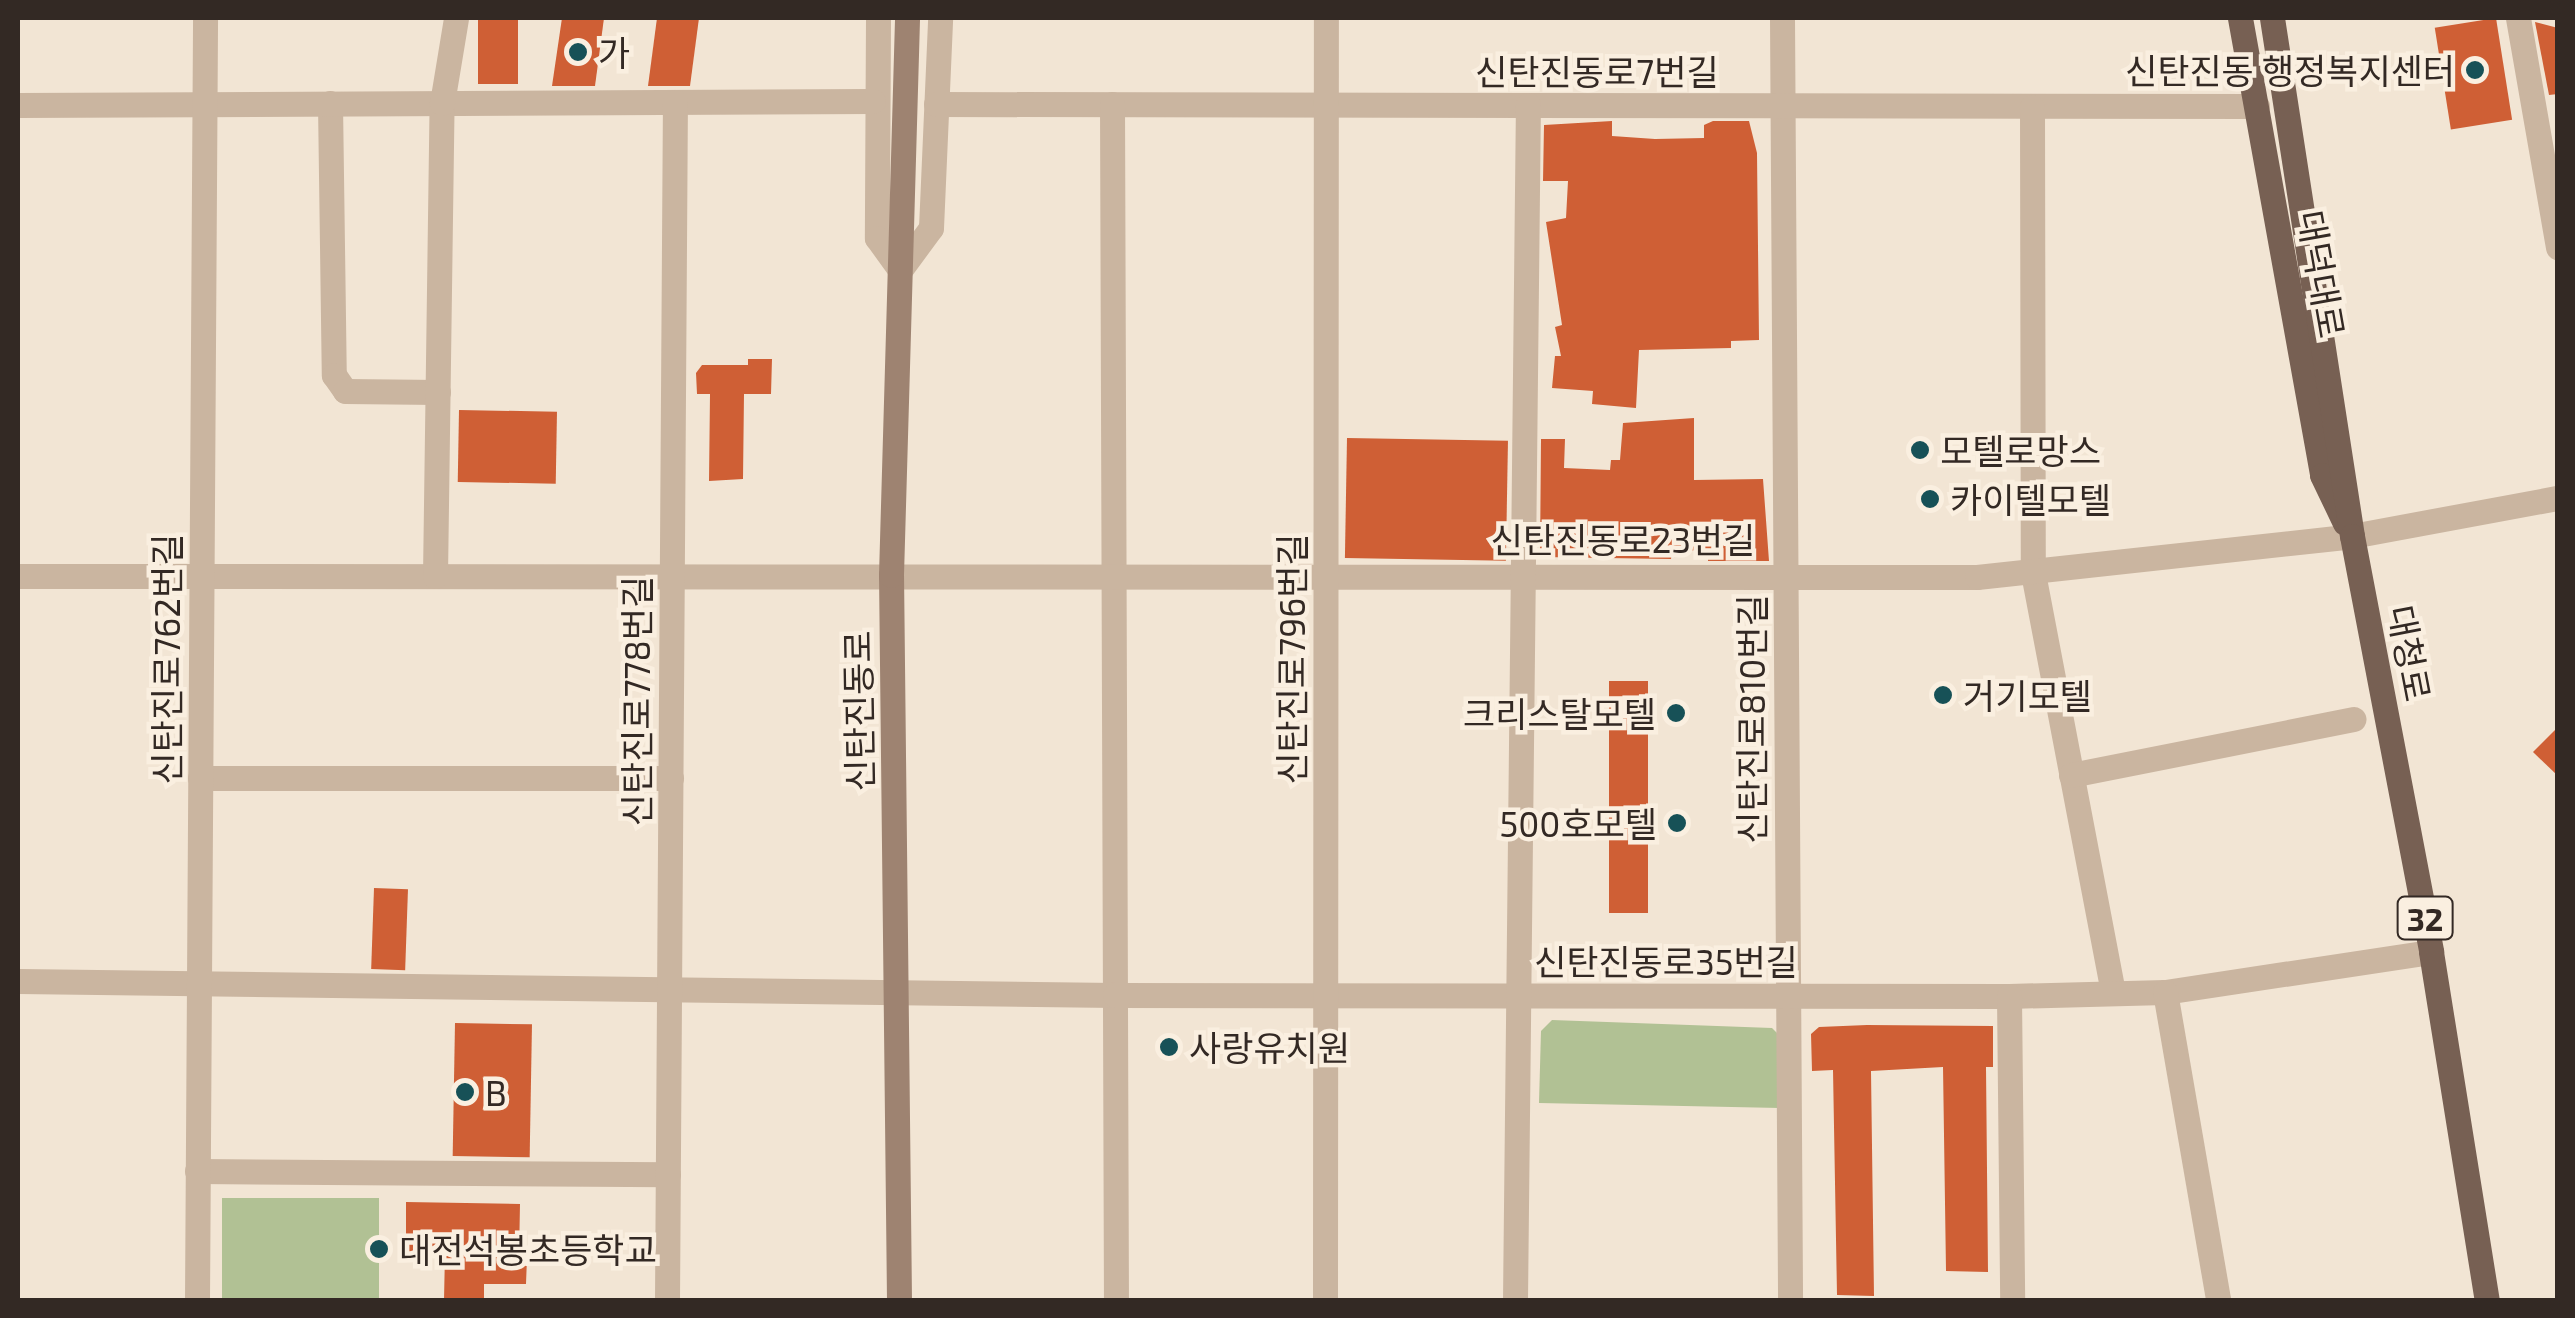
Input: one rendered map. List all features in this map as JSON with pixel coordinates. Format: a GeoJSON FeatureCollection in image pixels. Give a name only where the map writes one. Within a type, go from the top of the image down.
{"type":"FeatureCollection","features":[{"type":"Feature","properties":{"kind":"main road","name":"신탄진동로"},"geometry":{"type":"LineString","coordinates":[[899,1300],[891,575],[906,18]]}},
{"type":"Feature","properties":{"kind":"main road","name":"대덕대로"},"geometry":{"type":"LineString","coordinates":[[2240,18],[2322,475],[2352,536]]}},
{"type":"Feature","properties":{"kind":"main road","name":"대청로"},"geometry":{"type":"LineString","coordinates":[[2272,18],[2352,536],[2431,952],[2487,1300]]}},
{"type":"Feature","properties":{"kind":"street","name":"신탄진로762번길"},"geometry":{"type":"LineString","coordinates":[[196,1300],[206,18]]}},
{"type":"Feature","properties":{"kind":"street"},"geometry":{"type":"LineString","coordinates":[[435,576],[442,103],[456,18]]}},
{"type":"Feature","properties":{"kind":"street"},"geometry":{"type":"LineString","coordinates":[[878,18],[874,100],[877,238],[900,270],[930,228],[940,18]]}},
{"type":"Feature","properties":{"kind":"street","name":"신탄진로796번길"},"geometry":{"type":"LineString","coordinates":[[1325,1300],[1326,18]]}},
{"type":"Feature","properties":{"kind":"street","name":"신탄진로810번길"},"geometry":{"type":"LineString","coordinates":[[1782,18],[1790,1300]]}},
{"type":"Feature","properties":{"kind":"street"},"geometry":{"type":"LineString","coordinates":[[2518,18],[2558,248]]}},
{"type":"Feature","properties":{"kind":"street"},"geometry":{"type":"LineString","coordinates":[[18,105],[874,100]]}},
{"type":"Feature","properties":{"kind":"street","name":"신탄진로778번길"},"geometry":{"type":"LineString","coordinates":[[667,1300],[674,102]]}},
{"type":"Feature","properties":{"kind":"street"},"geometry":{"type":"LineString","coordinates":[[330,103],[334,375],[345,391],[438,392]]}},
{"type":"Feature","properties":{"kind":"street","name":"신탄진동로7번길"},"geometry":{"type":"LineString","coordinates":[[936,104],[1326,108],[2257,106]]}},
{"type":"Feature","properties":{"kind":"street"},"geometry":{"type":"LineString","coordinates":[[1112,104],[1116,1300]]}},
{"type":"Feature","properties":{"kind":"street"},"geometry":{"type":"LineString","coordinates":[[1515,1300],[1528,105]]}},
{"type":"Feature","properties":{"kind":"street"},"geometry":{"type":"LineString","coordinates":[[2032,107],[2033,573],[2114,990]]}},
{"type":"Feature","properties":{"kind":"street","name":"신탄진동로23번길"},"geometry":{"type":"LineString","coordinates":[[18,576],[2033,573],[2352,536],[2558,498]]}},
{"type":"Feature","properties":{"kind":"street"},"geometry":{"type":"LineString","coordinates":[[2071,775],[2354,719]]}},
{"type":"Feature","properties":{"kind":"street"},"geometry":{"type":"LineString","coordinates":[[200,778],[670,778]]}},
{"type":"Feature","properties":{"kind":"street","name":"신탄진동로35번길"},"geometry":{"type":"LineString","coordinates":[[18,981],[1115,995],[2009,996],[2114,990],[2166,992],[2431,952]]}},
{"type":"Feature","properties":{"kind":"street"},"geometry":{"type":"LineString","coordinates":[[2166,992],[2218,1300]]}},
{"type":"Feature","properties":{"kind":"street"},"geometry":{"type":"LineString","coordinates":[[2009,996],[2012,1300]]}},
{"type":"Feature","properties":{"kind":"street"},"geometry":{"type":"LineString","coordinates":[[198,1171],[668,1174]]}},
{"type":"Feature","properties":{"kind":"green space"},"geometry":{"type":"Polygon","coordinates":[[[1552,1020],[1772,1028],[1785,1041],[1785,1108],[1539,1103],[1541,1031],[1552,1020]]]}},
{"type":"Feature","properties":{"kind":"green space"},"geometry":{"type":"Polygon","coordinates":[[[222,1198],[379,1198],[379,1300],[222,1300],[222,1198]]]}},
{"type":"Feature","properties":{"kind":"building"},"geometry":{"type":"Polygon","coordinates":[[[478,18],[518,18],[518,84],[478,84],[478,18]]]}},
{"type":"Feature","properties":{"kind":"building","name":"가"},"geometry":{"type":"Polygon","coordinates":[[[562,18],[604,18],[595,86],[552,86],[562,18]]]}},
{"type":"Feature","properties":{"kind":"building"},"geometry":{"type":"Polygon","coordinates":[[[657,18],[699,18],[690,86],[648,86],[657,18]]]}},
{"type":"Feature","properties":{"kind":"building"},"geometry":{"type":"Polygon","coordinates":[[[2496,18],[2512,120],[2451,129],[2435,28],[2496,18]]]}},
{"type":"Feature","properties":{"kind":"building"},"geometry":{"type":"Polygon","coordinates":[[[2535,22],[2558,28],[2558,94],[2549,95],[2535,22]]]}},
{"type":"Feature","properties":{"kind":"building"},"geometry":{"type":"Polygon","coordinates":[[[1612,121],[1612,136],[1655,139],[1704,138],[1704,125],[1713,121],[1749,121],[1757,153],[1759,340],[1731,341],[1731,348],[1639,350],[1636,408],[1592,404],[1593,391],[1552,388],[1555,356],[1561,356],[1555,327],[1562,325],[1546,222],[1566,218],[1568,181],[1543,181],[1544,125],[1612,121]]]}},
{"type":"Feature","properties":{"kind":"building"},"geometry":{"type":"Polygon","coordinates":[[[748,359],[772,359],[771,394],[744,394],[743,479],[709,481],[710,394],[697,394],[696,373],[702,365],[748,365],[748,359]]]}},
{"type":"Feature","properties":{"kind":"building"},"geometry":{"type":"Polygon","coordinates":[[[459,410],[557,412],[556,484],[458,482],[459,410]]]}},
{"type":"Feature","properties":{"kind":"building"},"geometry":{"type":"Polygon","coordinates":[[[1694,418],[1694,480],[1763,479],[1769,561],[1708,561],[1708,550],[1672,551],[1671,559],[1540,557],[1541,439],[1565,439],[1564,468],[1610,470],[1611,460],[1620,460],[1623,423],[1694,418]]]}},
{"type":"Feature","properties":{"kind":"building"},"geometry":{"type":"Polygon","coordinates":[[[1347,438],[1508,441],[1506,561],[1345,558],[1347,438]]]}},
{"type":"Feature","properties":{"kind":"building"},"geometry":{"type":"Polygon","coordinates":[[[1609,681],[1648,681],[1648,913],[1609,913],[1609,681]]]}},
{"type":"Feature","properties":{"kind":"building"},"geometry":{"type":"Polygon","coordinates":[[[2558,727],[2558,776],[2533,752],[2558,727]]]}},
{"type":"Feature","properties":{"kind":"building"},"geometry":{"type":"Polygon","coordinates":[[[374,888],[408,889],[405,970],[371,969],[374,888]]]}},
{"type":"Feature","properties":{"kind":"building"},"geometry":{"type":"Polygon","coordinates":[[[455,1023],[532,1024],[530,1157],[453,1156],[455,1023]]]}},
{"type":"Feature","properties":{"kind":"building"},"geometry":{"type":"Polygon","coordinates":[[[1993,1026],[1993,1067],[1986,1067],[1988,1272],[1946,1271],[1943,1067],[1871,1071],[1874,1296],[1837,1295],[1833,1070],[1812,1071],[1811,1034],[1819,1027],[1993,1026]]]}},
{"type":"Feature","properties":{"kind":"building"},"geometry":{"type":"Polygon","coordinates":[[[406,1202],[520,1204],[519,1257],[527,1258],[526,1284],[484,1284],[484,1300],[444,1300],[445,1252],[406,1252],[406,1202]]]}},
{"type":"Feature","properties":{"kind":"place","name":"가"},"geometry":{"type":"Point","coordinates":[578,52]}},
{"type":"Feature","properties":{"kind":"place","name":"신탄진동 행정복지센터"},"geometry":{"type":"Point","coordinates":[2475,70]}},
{"type":"Feature","properties":{"kind":"place","name":"모텔로망스"},"geometry":{"type":"Point","coordinates":[1920,450]}},
{"type":"Feature","properties":{"kind":"place","name":"카이텔모텔"},"geometry":{"type":"Point","coordinates":[1930,499]}},
{"type":"Feature","properties":{"kind":"place","name":"거기모텔"},"geometry":{"type":"Point","coordinates":[1943,695]}},
{"type":"Feature","properties":{"kind":"place","name":"크리스탈모텔"},"geometry":{"type":"Point","coordinates":[1676,713]}},
{"type":"Feature","properties":{"kind":"place","name":"500호모텔"},"geometry":{"type":"Point","coordinates":[1677,823]}},
{"type":"Feature","properties":{"kind":"place","name":"사랑유치원"},"geometry":{"type":"Point","coordinates":[1169,1047]}},
{"type":"Feature","properties":{"kind":"place","name":"B"},"geometry":{"type":"Point","coordinates":[465,1092]}},
{"type":"Feature","properties":{"kind":"place","name":"대전석봉초등학교"},"geometry":{"type":"Point","coordinates":[379,1249]}}]}
